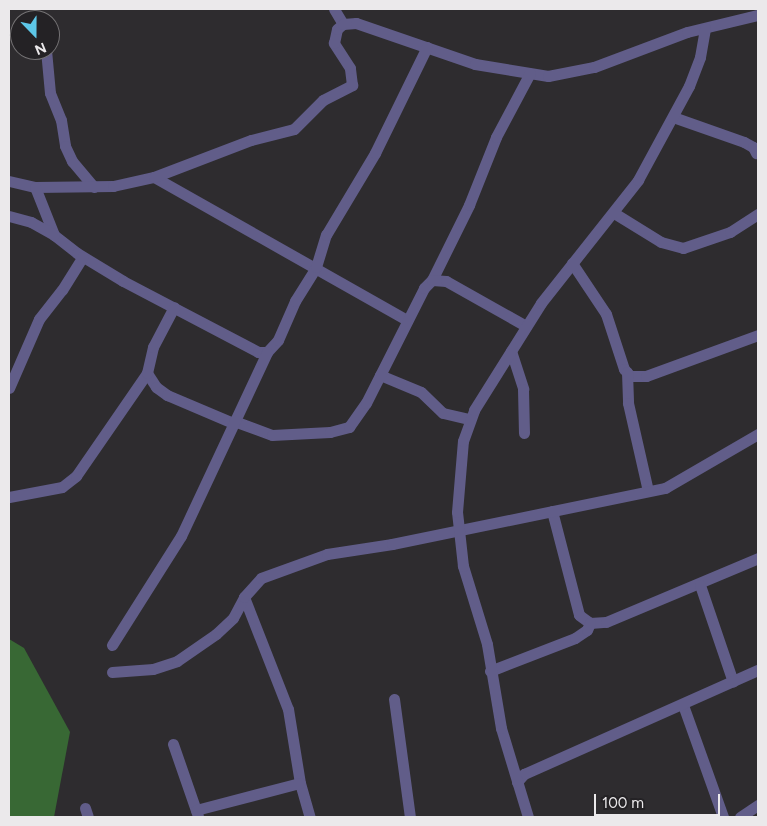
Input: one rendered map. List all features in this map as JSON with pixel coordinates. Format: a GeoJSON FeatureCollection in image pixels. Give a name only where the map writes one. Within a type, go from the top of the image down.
{"type":"FeatureCollection","features":[{"type":"Feature","properties":{"kind":"street"},"geometry":{"type":"LineString","coordinates":[[334,9],[343,24]]}},
{"type":"Feature","properties":{"kind":"street"},"geometry":{"type":"LineString","coordinates":[[9,181],[35,187],[94,187],[154,177],[251,140],[294,129],[323,100],[346,90],[354,77],[334,43],[337,29],[343,24],[356,23],[475,64],[548,76],[576,72],[755,13]]}},
{"type":"Feature","properties":{"kind":"street"},"geometry":{"type":"LineString","coordinates":[[528,817],[518,775],[501,728],[483,630],[465,577],[457,530],[462,451],[470,420],[526,326],[572,263],[614,213],[638,180],[672,118],[700,57],[705,28]]}},
{"type":"Feature","properties":{"kind":"street"},"geometry":{"type":"LineString","coordinates":[[112,645],[181,536],[267,352],[278,340],[295,301],[316,267],[326,236],[375,153],[427,48]]}},
{"type":"Feature","properties":{"kind":"street"},"geometry":{"type":"LineString","coordinates":[[47,60],[50,93],[61,120],[65,146],[94,187]]}},
{"type":"Feature","properties":{"kind":"street"},"geometry":{"type":"LineString","coordinates":[[147,373],[156,387],[167,394],[234,422],[272,435],[341,430],[356,422],[424,288],[432,280],[469,205],[496,137],[530,73]]}},
{"type":"Feature","properties":{"kind":"street"},"geometry":{"type":"LineString","coordinates":[[672,118],[744,142],[753,147],[756,153]]}},
{"type":"Feature","properties":{"kind":"street"},"geometry":{"type":"LineString","coordinates":[[154,177],[407,320]]}},
{"type":"Feature","properties":{"kind":"street"},"geometry":{"type":"LineString","coordinates":[[35,187],[54,235]]}},
{"type":"Feature","properties":{"kind":"street"},"geometry":{"type":"LineString","coordinates":[[614,213],[661,242],[683,248],[730,232],[758,214]]}},
{"type":"Feature","properties":{"kind":"street"},"geometry":{"type":"LineString","coordinates":[[9,216],[31,222],[54,235],[83,257],[258,352],[267,352]]}},
{"type":"Feature","properties":{"kind":"street"},"geometry":{"type":"LineString","coordinates":[[9,388],[39,319],[62,290],[83,257]]}},
{"type":"Feature","properties":{"kind":"street"},"geometry":{"type":"LineString","coordinates":[[572,263],[606,314],[627,372],[628,403],[648,491]]}},
{"type":"Feature","properties":{"kind":"street"},"geometry":{"type":"LineString","coordinates":[[432,280],[446,281],[526,326]]}},
{"type":"Feature","properties":{"kind":"street"},"geometry":{"type":"LineString","coordinates":[[9,497],[48,491],[70,482],[147,373],[153,347],[174,306]]}},
{"type":"Feature","properties":{"kind":"street"},"geometry":{"type":"LineString","coordinates":[[627,372],[635,377],[646,376],[758,335]]}},
{"type":"Feature","properties":{"kind":"street"},"geometry":{"type":"LineString","coordinates":[[510,351],[523,389],[524,433]]}},
{"type":"Feature","properties":{"kind":"street"},"geometry":{"type":"LineString","coordinates":[[380,375],[421,392],[443,413],[470,420]]}},
{"type":"Feature","properties":{"kind":"street"},"geometry":{"type":"LineString","coordinates":[[112,672],[153,668],[177,661],[216,634],[233,618],[244,596],[261,578],[327,554],[665,488],[758,434]]}},
{"type":"Feature","properties":{"kind":"street"},"geometry":{"type":"LineString","coordinates":[[552,511],[579,615],[590,623],[606,622],[700,585],[758,558]]}},
{"type":"Feature","properties":{"kind":"street"},"geometry":{"type":"LineString","coordinates":[[700,585],[733,682]]}},
{"type":"Feature","properties":{"kind":"street"},"geometry":{"type":"LineString","coordinates":[[244,596],[288,710],[300,783],[310,817]]}},
{"type":"Feature","properties":{"kind":"street"},"geometry":{"type":"LineString","coordinates":[[490,671],[575,638],[587,630],[590,623]]}},
{"type":"Feature","properties":{"kind":"street"},"geometry":{"type":"LineString","coordinates":[[518,775],[683,705],[758,670]]}},
{"type":"Feature","properties":{"kind":"street"},"geometry":{"type":"LineString","coordinates":[[394,699],[410,817]]}},
{"type":"Feature","properties":{"kind":"street"},"geometry":{"type":"LineString","coordinates":[[683,705],[723,817]]}},
{"type":"Feature","properties":{"kind":"street"},"geometry":{"type":"LineString","coordinates":[[173,744],[197,814],[300,783]]}},
{"type":"Feature","properties":{"kind":"street"},"geometry":{"type":"LineString","coordinates":[[740,817],[758,805]]}},
{"type":"Feature","properties":{"kind":"green space"},"geometry":{"type":"Polygon","coordinates":[[[9,639],[24,648],[70,732],[54,817],[9,817],[9,639]]]}}]}
